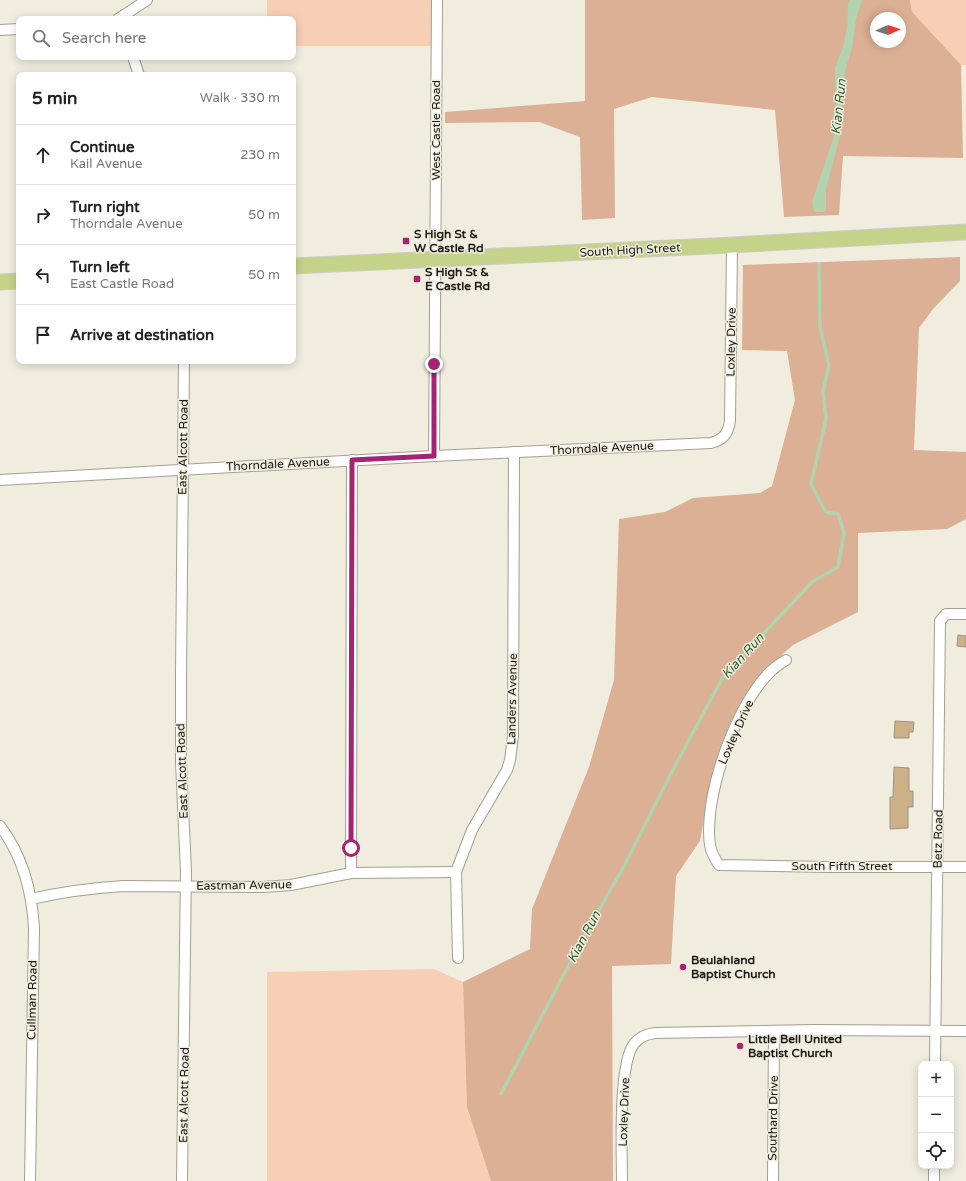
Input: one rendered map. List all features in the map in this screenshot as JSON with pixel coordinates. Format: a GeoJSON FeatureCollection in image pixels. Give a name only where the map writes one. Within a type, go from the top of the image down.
{"type":"FeatureCollection","features":[{"type":"Feature","properties":{"kind":"main road","name":"South High Street"},"geometry":{"type":"LineString","coordinates":[[296,266],[966,232]]}},
{"type":"Feature","properties":{"kind":"main road"},"geometry":{"type":"LineString","coordinates":[[0,282],[16,281]]}},
{"type":"Feature","properties":{"kind":"street"},"geometry":{"type":"LineString","coordinates":[[123,16],[147,0]]}},
{"type":"Feature","properties":{"kind":"street","name":"West Castle Road"},"geometry":{"type":"LineString","coordinates":[[434,456],[437,0]]}},
{"type":"Feature","properties":{"kind":"street"},"geometry":{"type":"LineString","coordinates":[[0,30],[16,29]]}},
{"type":"Feature","properties":{"kind":"street"},"geometry":{"type":"LineString","coordinates":[[134,60],[138,72]]}},
{"type":"Feature","properties":{"kind":"street","name":"Loxley Drive"},"geometry":{"type":"LineString","coordinates":[[724,438],[729,430],[730,421],[732,245]]}},
{"type":"Feature","properties":{"kind":"street","name":"East Alcott Road"},"geometry":{"type":"LineString","coordinates":[[182,1181],[186,886],[181,755],[184,364]]}},
{"type":"Feature","properties":{"kind":"street","name":"Thorndale Avenue"},"geometry":{"type":"LineString","coordinates":[[0,480],[352,460],[710,443],[724,438]]}},
{"type":"Feature","properties":{"kind":"street","name":"Landers Avenue"},"geometry":{"type":"LineString","coordinates":[[458,958],[456,872],[472,830],[502,780],[510,760],[513,736],[514,452]]}},
{"type":"Feature","properties":{"kind":"street"},"geometry":{"type":"LineString","coordinates":[[351,873],[352,460]]}},
{"type":"Feature","properties":{"kind":"street","name":"Betz Road"},"geometry":{"type":"LineString","coordinates":[[935,1061],[940,621],[944,615],[948,613],[966,614]]}},
{"type":"Feature","properties":{"kind":"street","name":"Loxley Drive"},"geometry":{"type":"LineString","coordinates":[[719,864],[710,846],[710,824],[711,803],[720,766],[735,729],[754,692],[772,670],[786,660]]}},
{"type":"Feature","properties":{"kind":"street","name":"Cullman Road"},"geometry":{"type":"LineString","coordinates":[[0,826],[12,844],[20,863],[31,898],[34,928],[30,1181]]}},
{"type":"Feature","properties":{"kind":"street","name":"South Fifth Street"},"geometry":{"type":"LineString","coordinates":[[719,864],[828,867],[966,867]]}},
{"type":"Feature","properties":{"kind":"street","name":"Eastman Avenue"},"geometry":{"type":"LineString","coordinates":[[31,898],[81,889],[103,887],[263,887],[291,885],[351,873],[456,872]]}},
{"type":"Feature","properties":{"kind":"street"},"geometry":{"type":"LineString","coordinates":[[774,1031],[966,1031]]}},
{"type":"Feature","properties":{"kind":"street","name":"Loxley Drive"},"geometry":{"type":"LineString","coordinates":[[622,1181],[622,1113],[625,1071],[633,1044],[643,1036],[655,1033],[774,1031]]}},
{"type":"Feature","properties":{"kind":"street","name":"Southard Drive"},"geometry":{"type":"LineString","coordinates":[[773,1181],[774,1031]]}},
{"type":"Feature","properties":{"kind":"street"},"geometry":{"type":"LineString","coordinates":[[934,1169],[934,1181]]}},
{"type":"Feature","properties":{"kind":"shaded area"},"geometry":{"type":"Polygon","coordinates":[[[267,0],[431,0],[431,46],[296,46],[296,16],[267,16],[267,0]]]}},
{"type":"Feature","properties":{"kind":"shaded area"},"geometry":{"type":"Polygon","coordinates":[[[585,0],[910,0],[912,12],[961,65],[963,158],[843,156],[839,215],[784,217],[775,110],[652,97],[614,109],[615,218],[582,220],[580,137],[539,122],[445,123],[445,112],[585,101],[585,0]]]}},
{"type":"Feature","properties":{"kind":"shaded area"},"geometry":{"type":"Polygon","coordinates":[[[910,0],[966,0],[966,65],[961,65],[911,12],[910,0]]]}},
{"type":"Feature","properties":{"kind":"shaded area"},"geometry":{"type":"Polygon","coordinates":[[[960,257],[960,281],[933,309],[919,328],[914,450],[966,452],[966,519],[947,529],[858,533],[858,612],[793,645],[763,672],[730,725],[711,778],[700,841],[676,876],[671,964],[612,966],[613,1181],[491,1181],[467,1107],[463,982],[530,949],[532,909],[589,767],[614,680],[619,519],[665,512],[693,498],[760,493],[772,486],[795,400],[787,351],[742,350],[743,265],[960,257]]]}},
{"type":"Feature","properties":{"kind":"shaded area"},"geometry":{"type":"Polygon","coordinates":[[[434,969],[463,982],[467,1107],[491,1181],[267,1181],[267,972],[434,969]]]}},
{"type":"Feature","properties":{"kind":"water"},"geometry":{"type":"Polygon","coordinates":[[[850,0],[862,0],[856,19],[852,48],[845,71],[841,132],[826,189],[826,211],[814,212],[812,202],[834,136],[836,120],[835,68],[843,47],[847,27],[848,4],[850,0]]]}},
{"type":"Feature","properties":{"kind":"building"},"geometry":{"type":"Polygon","coordinates":[[[958,635],[966,636],[966,647],[957,646],[958,635]]]}},
{"type":"Feature","properties":{"kind":"building"},"geometry":{"type":"Polygon","coordinates":[[[895,721],[914,722],[913,732],[909,732],[909,738],[894,738],[895,721]]]}},
{"type":"Feature","properties":{"kind":"building"},"geometry":{"type":"Polygon","coordinates":[[[894,767],[909,768],[909,791],[913,791],[913,807],[908,807],[908,828],[890,829],[890,797],[893,797],[894,767]]]}},
{"type":"Feature","properties":{"kind":"waterway","name":"Kian Run"},"geometry":{"type":"LineString","coordinates":[[501,1094],[585,934],[623,868],[677,762],[723,677],[812,582],[838,567],[844,533],[838,514],[826,512],[811,484],[826,419],[823,392],[829,365],[820,327],[819,264]]}},
{"type":"Feature","properties":{"kind":"place","name":"S High St & W Castle Rd"},"geometry":{"type":"Point","coordinates":[406,241]}},
{"type":"Feature","properties":{"kind":"place","name":"S High St & E Castle Rd"},"geometry":{"type":"Point","coordinates":[417,279]}},
{"type":"Feature","properties":{"kind":"place","name":"Beulahland Baptist Church"},"geometry":{"type":"Point","coordinates":[683,967]}},
{"type":"Feature","properties":{"kind":"place","name":"Little Bell United Baptist Church"},"geometry":{"type":"Point","coordinates":[740,1046]}},
{"type":"Feature","properties":{"kind":"route"},"geometry":{"type":"LineString","coordinates":[[351,848],[352,460],[434,456],[434,364]]}}]}
